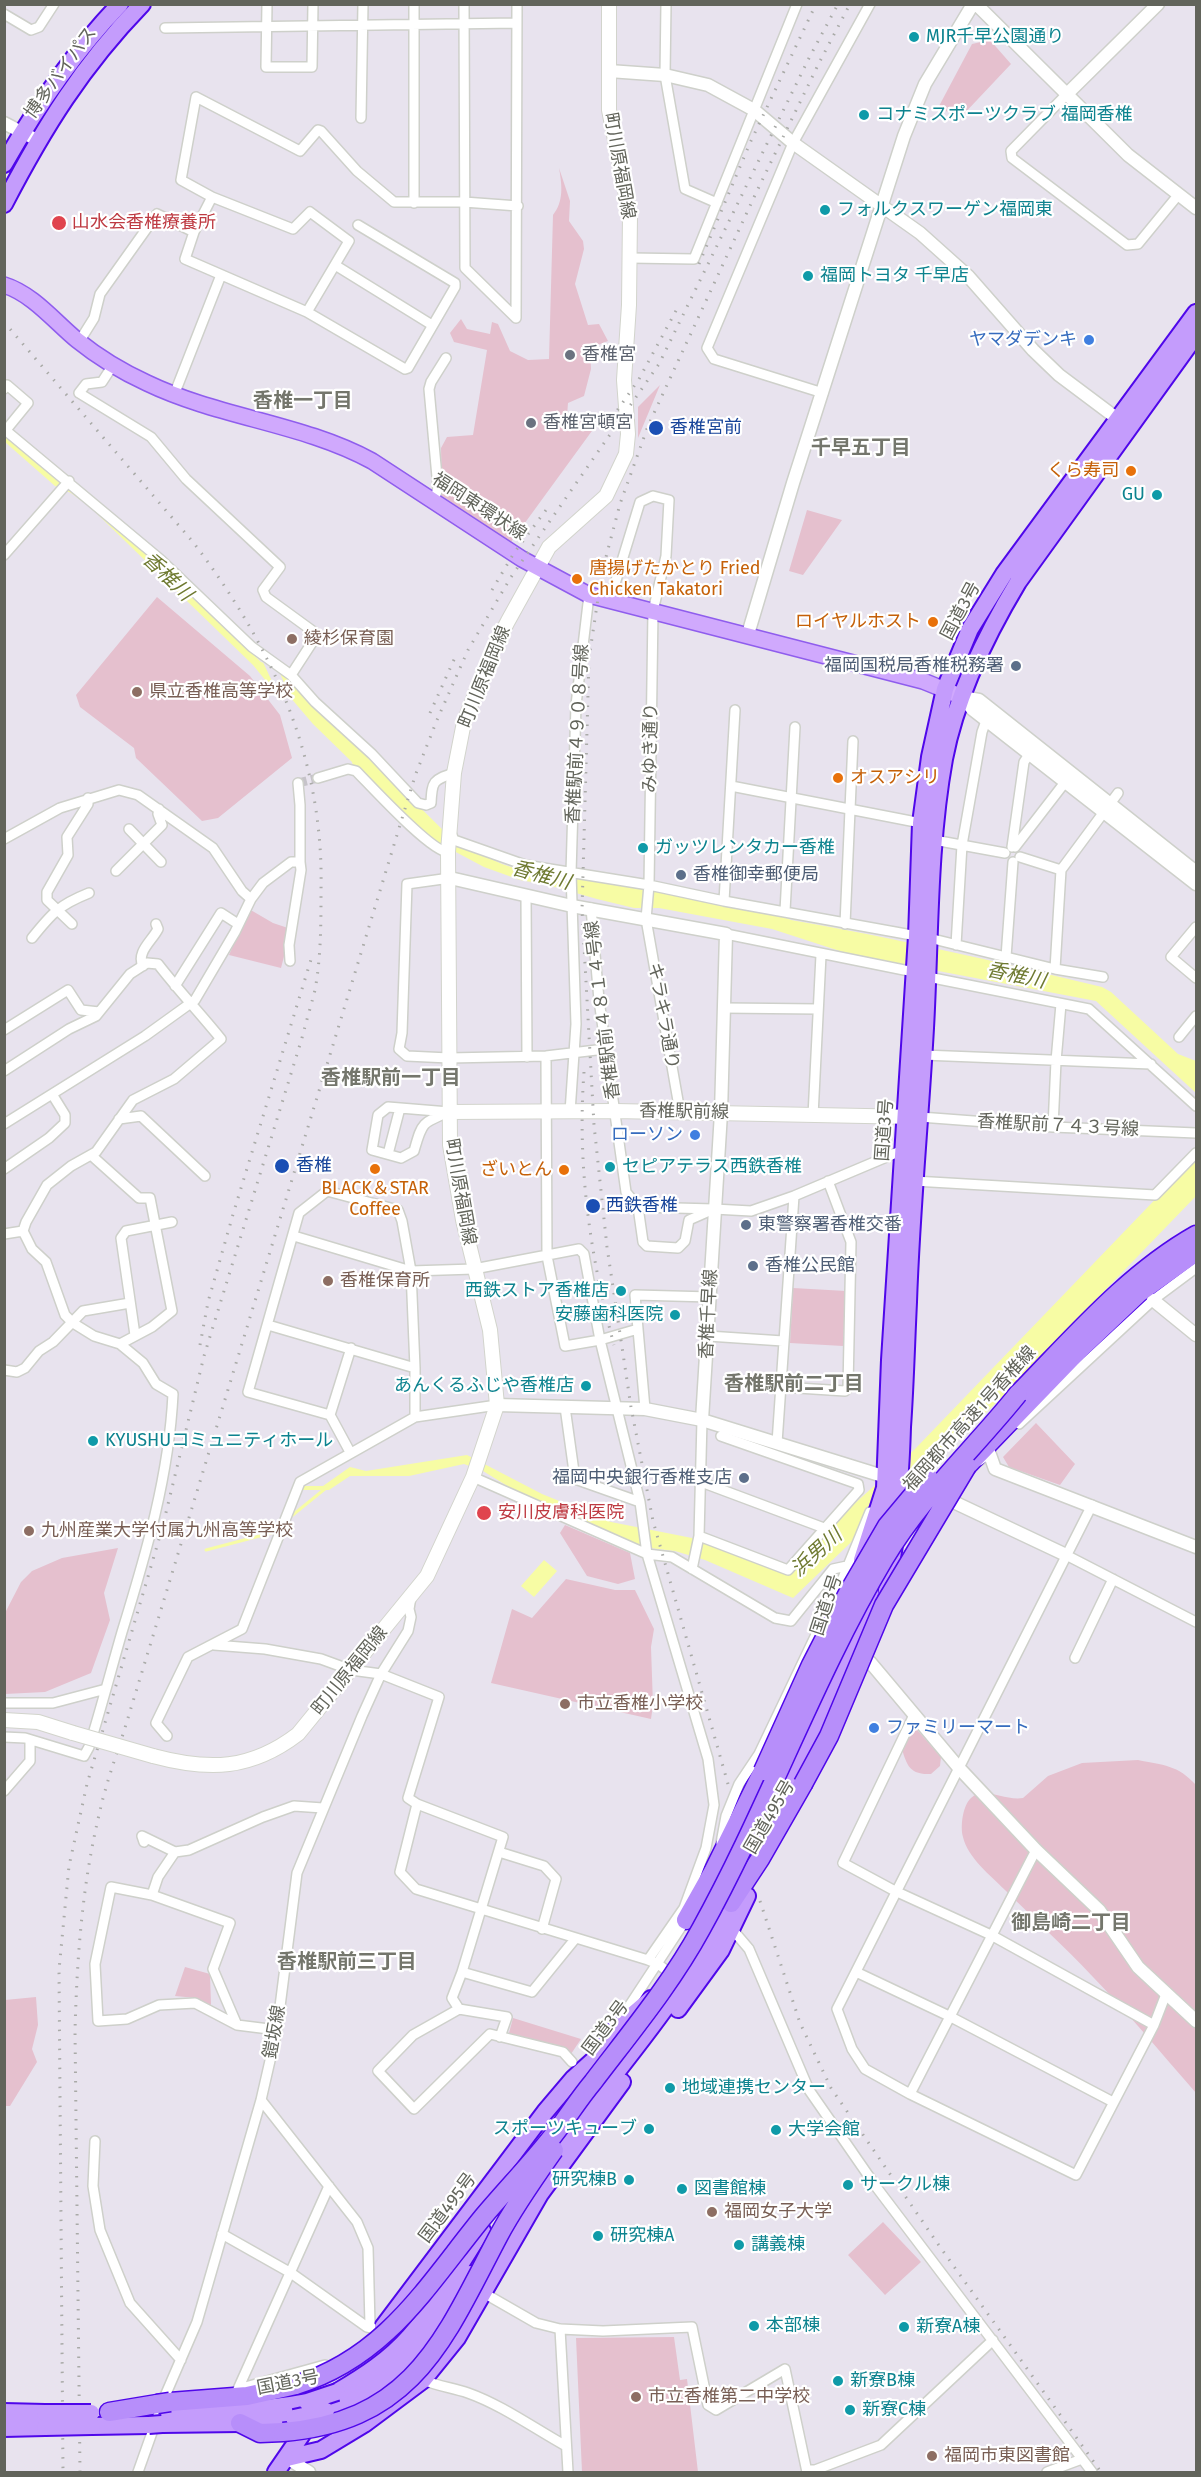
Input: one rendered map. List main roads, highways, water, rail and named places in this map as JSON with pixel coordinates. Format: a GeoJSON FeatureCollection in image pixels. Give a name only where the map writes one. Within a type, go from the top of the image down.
{"type":"FeatureCollection","features":[{"type":"Feature","properties":{"kind":"highway","name":"博多バイパス"},"geometry":{"type":"LineString","coordinates":[[4,204],[54,82],[99,26],[120,4]]}},
{"type":"Feature","properties":{"kind":"highway","name":"博多バイパス"},"geometry":{"type":"LineString","coordinates":[[4,164],[68,92],[111,36],[142,4]]}},
{"type":"Feature","properties":{"kind":"highway","name":"国道3号"},"geometry":{"type":"LineString","coordinates":[[923,937],[921,823],[930,757],[945,689],[970,629],[1004,574],[1197,313]]}},
{"type":"Feature","properties":{"kind":"highway","name":"国道3号"},"geometry":{"type":"LineString","coordinates":[[289,2425],[355,2400],[380,2383],[420,2346],[437,2325],[527,2186],[681,1986],[736,1905],[852,1653],[898,1505],[914,1181],[913,1117],[923,937],[945,756],[962,697],[988,632],[1018,582],[1197,335]]}},
{"type":"Feature","properties":{"kind":"highway","name":"国道3号"},"geometry":{"type":"LineString","coordinates":[[899,1479],[890,1360],[903,1149],[913,1117],[923,1054],[921,974]]}},
{"type":"Feature","properties":{"kind":"highway","name":"福岡都市高速1号香椎線"},"geometry":{"type":"LineString","coordinates":[[829,1675],[853,1615],[901,1533],[942,1479],[992,1426],[1018,1394],[1130,1282],[1160,1258],[1197,1235]]}},
{"type":"Feature","properties":{"kind":"highway","name":"福岡都市高速1号香椎線"},"geometry":{"type":"LineString","coordinates":[[829,1675],[894,1561],[933,1505],[967,1466],[1078,1351],[1139,1293],[1197,1252]]}},
{"type":"Feature","properties":{"kind":"highway"},"geometry":{"type":"LineString","coordinates":[[691,1927],[713,1872],[763,1771],[811,1665],[848,1593],[887,1526],[931,1474],[1018,1394]]}},
{"type":"Feature","properties":{"kind":"highway"},"geometry":{"type":"LineString","coordinates":[[736,1905],[829,1736],[884,1605],[967,1466]]}},
{"type":"Feature","properties":{"kind":"highway","name":"国道3号"},"geometry":{"type":"LineString","coordinates":[[160,2413],[277,2408],[307,2402],[337,2392],[371,2372],[409,2337],[425,2318],[514,2179],[655,1995],[665,1969],[765,1795],[836,1644],[869,1525],[885,1488],[899,1479]]}},
{"type":"Feature","properties":{"kind":"highway","name":"国道495号"},"geometry":{"type":"LineString","coordinates":[[288,2458],[321,2450],[364,2424],[423,2380],[457,2338],[523,2220],[582,2136],[693,1990],[732,1929],[736,1905],[839,1733],[870,1662],[882,1621],[898,1505]]}},
{"type":"Feature","properties":{"kind":"highway"},"geometry":{"type":"LineString","coordinates":[[4,2428],[45,2420],[160,2413],[296,2385],[321,2377],[356,2358],[375,2344],[411,2307],[515,2178],[548,2142],[667,1984],[706,1918],[829,1675]]}},
{"type":"Feature","properties":{"kind":"highway"},"geometry":{"type":"LineString","coordinates":[[160,2413],[240,2423],[260,2433],[289,2425],[315,2428],[360,2413],[396,2391],[431,2356],[448,2332],[501,2232],[528,2187],[675,1988],[711,1933],[829,1675]]}},
{"type":"Feature","properties":{"kind":"highway","name":"国道495号"},"geometry":{"type":"LineString","coordinates":[[276,2472],[288,2458],[299,2437],[358,2361],[375,2331],[545,2112],[573,2079],[595,2059],[615,2030],[655,1995]]}},
{"type":"Feature","properties":{"kind":"highway","name":"国道495号"},"geometry":{"type":"LineString","coordinates":[[582,2136],[621,2065]]}},
{"type":"Feature","properties":{"kind":"highway"},"geometry":{"type":"LineString","coordinates":[[4,2412],[45,2420]]}},
{"type":"Feature","properties":{"kind":"main road","name":"町川原福岡線"},"geometry":{"type":"LineString","coordinates":[[4,1720],[38,1722],[184,1764],[209,1766],[236,1764],[257,1759],[283,1745],[298,1734],[427,1576],[480,1457],[497,1405],[490,1329],[474,1269],[452,1161],[449,1112],[448,903],[450,878],[448,852],[454,773],[468,712],[493,650],[537,567],[549,547],[606,496],[626,453],[628,434],[624,381],[630,215],[609,110],[609,4]]}},
{"type":"Feature","properties":{"kind":"main road","name":"福岡東環状線"},"geometry":{"type":"LineString","coordinates":[[4,285],[27,297],[79,342],[113,365],[174,394],[331,441],[372,461],[537,567],[589,595],[748,634],[923,681],[962,697]]}},
{"type":"Feature","properties":{"kind":"main road","name":"香椎駅前線"},"geometry":{"type":"LineString","coordinates":[[449,1112],[615,1111],[913,1117]]}},
{"type":"Feature","properties":{"kind":"water","name":"香椎川"},"geometry":{"type":"Polygon","coordinates":[[[4,436],[58,480],[74,490],[162,567],[261,662],[273,666],[291,678],[317,711],[358,746],[456,843],[502,864],[529,873],[530,870],[581,875],[777,914],[791,920],[908,943],[1102,987],[1111,992],[1178,1054],[1196,1061],[1196,1093],[1096,1001],[849,954],[772,929],[659,908],[634,908],[548,885],[520,880],[484,867],[452,850],[437,846],[353,766],[352,762],[313,724],[290,697],[275,692],[253,665],[91,508],[71,493],[55,486],[5,442],[4,436]]]}},
{"type":"Feature","properties":{"kind":"water"},"geometry":{"type":"Polygon","coordinates":[[[1196,1157],[1196,1196],[999,1400],[793,1598],[705,1560],[675,1551],[642,1547],[514,1490],[483,1471],[464,1464],[409,1476],[350,1476],[329,1490],[302,1490],[304,1486],[323,1486],[350,1467],[366,1471],[467,1455],[542,1494],[611,1522],[692,1538],[785,1573],[842,1515],[915,1449],[1196,1157]]]}},
{"type":"Feature","properties":{"kind":"water"},"geometry":{"type":"Polygon","coordinates":[[[544,1560],[557,1571],[534,1597],[521,1586],[544,1560]]]}},
{"type":"Feature","properties":{"kind":"waterway","name":"浜男川"},"geometry":{"type":"LineString","coordinates":[[289,1518],[326,1488]]}},
{"type":"Feature","properties":{"kind":"waterway"},"geometry":{"type":"LineString","coordinates":[[206,1550],[271,1533],[279,1526]]}},
{"type":"Feature","properties":{"kind":"tunnel"},"geometry":{"type":"LineString","coordinates":[[298,783],[318,778]]}},
{"type":"Feature","properties":{"kind":"railway"},"geometry":{"type":"LineString","coordinates":[[699,264],[750,143],[816,4]]}},
{"type":"Feature","properties":{"kind":"railway"},"geometry":{"type":"LineString","coordinates":[[80,2472],[75,2031],[81,1922],[93,1842],[107,1784],[415,776],[468,650],[511,577],[659,364],[809,58],[838,4]]}},
{"type":"Feature","properties":{"kind":"railway"},"geometry":{"type":"LineString","coordinates":[[728,1784],[653,1521],[631,1407],[607,1247],[594,1125],[582,910],[589,658],[602,572],[620,504],[648,426],[756,193],[850,4]]}},
{"type":"Feature","properties":{"kind":"railway"},"geometry":{"type":"LineString","coordinates":[[612,418],[639,379],[678,307]]}},
{"type":"Feature","properties":{"kind":"railway"},"geometry":{"type":"LineString","coordinates":[[4,322],[193,542],[247,622],[288,706],[303,749],[320,841],[320,953],[313,996],[204,1356],[162,1529],[87,1784],[69,1866],[59,1970],[63,2472]]}},
{"type":"Feature","properties":{"kind":"railway"},"geometry":{"type":"LineString","coordinates":[[492,590],[514,553],[546,510]]}},
{"type":"Feature","properties":{"kind":"railway"},"geometry":{"type":"LineString","coordinates":[[430,713],[457,653]]}},
{"type":"Feature","properties":{"kind":"railway"},"geometry":{"type":"LineString","coordinates":[[200,1345],[208,1302],[234,1211],[313,953]]}},
{"type":"Feature","properties":{"kind":"railway"},"geometry":{"type":"LineString","coordinates":[[584,1072],[582,1141],[587,1210],[598,1278],[614,1345]]}},
{"type":"Feature","properties":{"kind":"railway"},"geometry":{"type":"LineString","coordinates":[[760,1901],[800,2023],[831,2088],[940,2247],[1101,2472]]}},
{"type":"Feature","properties":{"kind":"place","name":"MJR千早公園通り"},"geometry":{"type":"Point","coordinates":[914,37]}},
{"type":"Feature","properties":{"kind":"place","name":"コナミスポーツクラブ 福岡香椎"},"geometry":{"type":"Point","coordinates":[864,115]}},
{"type":"Feature","properties":{"kind":"place","name":"フォルクスワーゲン福岡東"},"geometry":{"type":"Point","coordinates":[825,210]}},
{"type":"Feature","properties":{"kind":"place","name":"山水会香椎療養所"},"geometry":{"type":"Point","coordinates":[59,223]}},
{"type":"Feature","properties":{"kind":"place","name":"福岡トヨタ 千早店"},"geometry":{"type":"Point","coordinates":[808,276]}},
{"type":"Feature","properties":{"kind":"place","name":"ヤマダデンキ"},"geometry":{"type":"Point","coordinates":[1089,340]}},
{"type":"Feature","properties":{"kind":"place","name":"香椎宮"},"geometry":{"type":"Point","coordinates":[570,355]}},
{"type":"Feature","properties":{"kind":"place","name":"香椎宮頓宮"},"geometry":{"type":"Point","coordinates":[531,423]}},
{"type":"Feature","properties":{"kind":"place","name":"香椎宮前"},"geometry":{"type":"Point","coordinates":[656,428]}},
{"type":"Feature","properties":{"kind":"place","name":"くら寿司"},"geometry":{"type":"Point","coordinates":[1131,471]}},
{"type":"Feature","properties":{"kind":"place","name":"GU"},"geometry":{"type":"Point","coordinates":[1157,495]}},
{"type":"Feature","properties":{"kind":"place","name":"唐揚げたかとり Fried Chicken Takatori"},"geometry":{"type":"Point","coordinates":[577,579]}},
{"type":"Feature","properties":{"kind":"place","name":"ロイヤルホスト"},"geometry":{"type":"Point","coordinates":[933,622]}},
{"type":"Feature","properties":{"kind":"place","name":"綾杉保育園"},"geometry":{"type":"Point","coordinates":[292,639]}},
{"type":"Feature","properties":{"kind":"place","name":"福岡国税局香椎税務署"},"geometry":{"type":"Point","coordinates":[1016,666]}},
{"type":"Feature","properties":{"kind":"place","name":"県立香椎高等学校"},"geometry":{"type":"Point","coordinates":[137,692]}},
{"type":"Feature","properties":{"kind":"place","name":"オスアシリ"},"geometry":{"type":"Point","coordinates":[838,778]}},
{"type":"Feature","properties":{"kind":"place","name":"ガッツレンタカー香椎"},"geometry":{"type":"Point","coordinates":[643,848]}},
{"type":"Feature","properties":{"kind":"place","name":"香椎御幸郵便局"},"geometry":{"type":"Point","coordinates":[681,875]}},
{"type":"Feature","properties":{"kind":"place","name":"ローソン"},"geometry":{"type":"Point","coordinates":[695,1135]}},
{"type":"Feature","properties":{"kind":"place","name":"香椎"},"geometry":{"type":"Point","coordinates":[282,1166]}},
{"type":"Feature","properties":{"kind":"place","name":"セピアテラス西鉄香椎"},"geometry":{"type":"Point","coordinates":[610,1167]}},
{"type":"Feature","properties":{"kind":"place","name":"BLACK＆STAR Coffee"},"geometry":{"type":"Point","coordinates":[375,1169]}},
{"type":"Feature","properties":{"kind":"place","name":"ざいとん"},"geometry":{"type":"Point","coordinates":[564,1170]}},
{"type":"Feature","properties":{"kind":"place","name":"西鉄香椎"},"geometry":{"type":"Point","coordinates":[593,1206]}},
{"type":"Feature","properties":{"kind":"place","name":"東警察署香椎交番"},"geometry":{"type":"Point","coordinates":[746,1225]}},
{"type":"Feature","properties":{"kind":"place","name":"香椎公民館"},"geometry":{"type":"Point","coordinates":[753,1266]}},
{"type":"Feature","properties":{"kind":"place","name":"香椎保育所"},"geometry":{"type":"Point","coordinates":[328,1281]}},
{"type":"Feature","properties":{"kind":"place","name":"西鉄ストア香椎店"},"geometry":{"type":"Point","coordinates":[621,1291]}},
{"type":"Feature","properties":{"kind":"place","name":"安藤歯科医院"},"geometry":{"type":"Point","coordinates":[675,1315]}},
{"type":"Feature","properties":{"kind":"place","name":"あんくるふじや香椎店"},"geometry":{"type":"Point","coordinates":[586,1386]}},
{"type":"Feature","properties":{"kind":"place","name":"KYUSHUコミュニティホール"},"geometry":{"type":"Point","coordinates":[93,1441]}},
{"type":"Feature","properties":{"kind":"place","name":"福岡中央銀行香椎支店"},"geometry":{"type":"Point","coordinates":[744,1478]}},
{"type":"Feature","properties":{"kind":"place","name":"安川皮膚科医院"},"geometry":{"type":"Point","coordinates":[484,1513]}},
{"type":"Feature","properties":{"kind":"place","name":"九州産業大学付属九州高等学校"},"geometry":{"type":"Point","coordinates":[29,1531]}},
{"type":"Feature","properties":{"kind":"place","name":"市立香椎小学校"},"geometry":{"type":"Point","coordinates":[565,1704]}},
{"type":"Feature","properties":{"kind":"place","name":"ファミリーマート"},"geometry":{"type":"Point","coordinates":[874,1728]}},
{"type":"Feature","properties":{"kind":"place","name":"地域連携センター"},"geometry":{"type":"Point","coordinates":[670,2088]}},
{"type":"Feature","properties":{"kind":"place","name":"スポーツキューブ"},"geometry":{"type":"Point","coordinates":[649,2129]}},
{"type":"Feature","properties":{"kind":"place","name":"大学会館"},"geometry":{"type":"Point","coordinates":[776,2130]}},
{"type":"Feature","properties":{"kind":"place","name":"研究棟B"},"geometry":{"type":"Point","coordinates":[629,2180]}},
{"type":"Feature","properties":{"kind":"place","name":"サークル棟"},"geometry":{"type":"Point","coordinates":[848,2185]}},
{"type":"Feature","properties":{"kind":"place","name":"図書館棟"},"geometry":{"type":"Point","coordinates":[682,2189]}},
{"type":"Feature","properties":{"kind":"place","name":"福岡女子大学"},"geometry":{"type":"Point","coordinates":[712,2212]}},
{"type":"Feature","properties":{"kind":"place","name":"研究棟A"},"geometry":{"type":"Point","coordinates":[598,2236]}},
{"type":"Feature","properties":{"kind":"place","name":"講義棟"},"geometry":{"type":"Point","coordinates":[739,2245]}},
{"type":"Feature","properties":{"kind":"place","name":"本部棟"},"geometry":{"type":"Point","coordinates":[754,2326]}},
{"type":"Feature","properties":{"kind":"place","name":"新寮A棟"},"geometry":{"type":"Point","coordinates":[904,2327]}},
{"type":"Feature","properties":{"kind":"place","name":"新寮B棟"},"geometry":{"type":"Point","coordinates":[838,2381]}},
{"type":"Feature","properties":{"kind":"place","name":"市立香椎第二中学校"},"geometry":{"type":"Point","coordinates":[636,2397]}},
{"type":"Feature","properties":{"kind":"place","name":"新寮C棟"},"geometry":{"type":"Point","coordinates":[850,2410]}},
{"type":"Feature","properties":{"kind":"place","name":"福岡市東図書館"},"geometry":{"type":"Point","coordinates":[932,2456]}},
{"type":"Feature","properties":{"kind":"district","name":"香椎一丁目"},"geometry":{"type":"Point","coordinates":[303,401]}},
{"type":"Feature","properties":{"kind":"district","name":"千早五丁目"},"geometry":{"type":"Point","coordinates":[861,448]}},
{"type":"Feature","properties":{"kind":"district","name":"香椎駅前一丁目"},"geometry":{"type":"Point","coordinates":[391,1078]}},
{"type":"Feature","properties":{"kind":"district","name":"香椎駅前二丁目"},"geometry":{"type":"Point","coordinates":[794,1384]}},
{"type":"Feature","properties":{"kind":"district","name":"御島崎二丁目"},"geometry":{"type":"Point","coordinates":[1071,1923]}},
{"type":"Feature","properties":{"kind":"district","name":"香椎駅前三丁目"},"geometry":{"type":"Point","coordinates":[347,1962]}}]}
